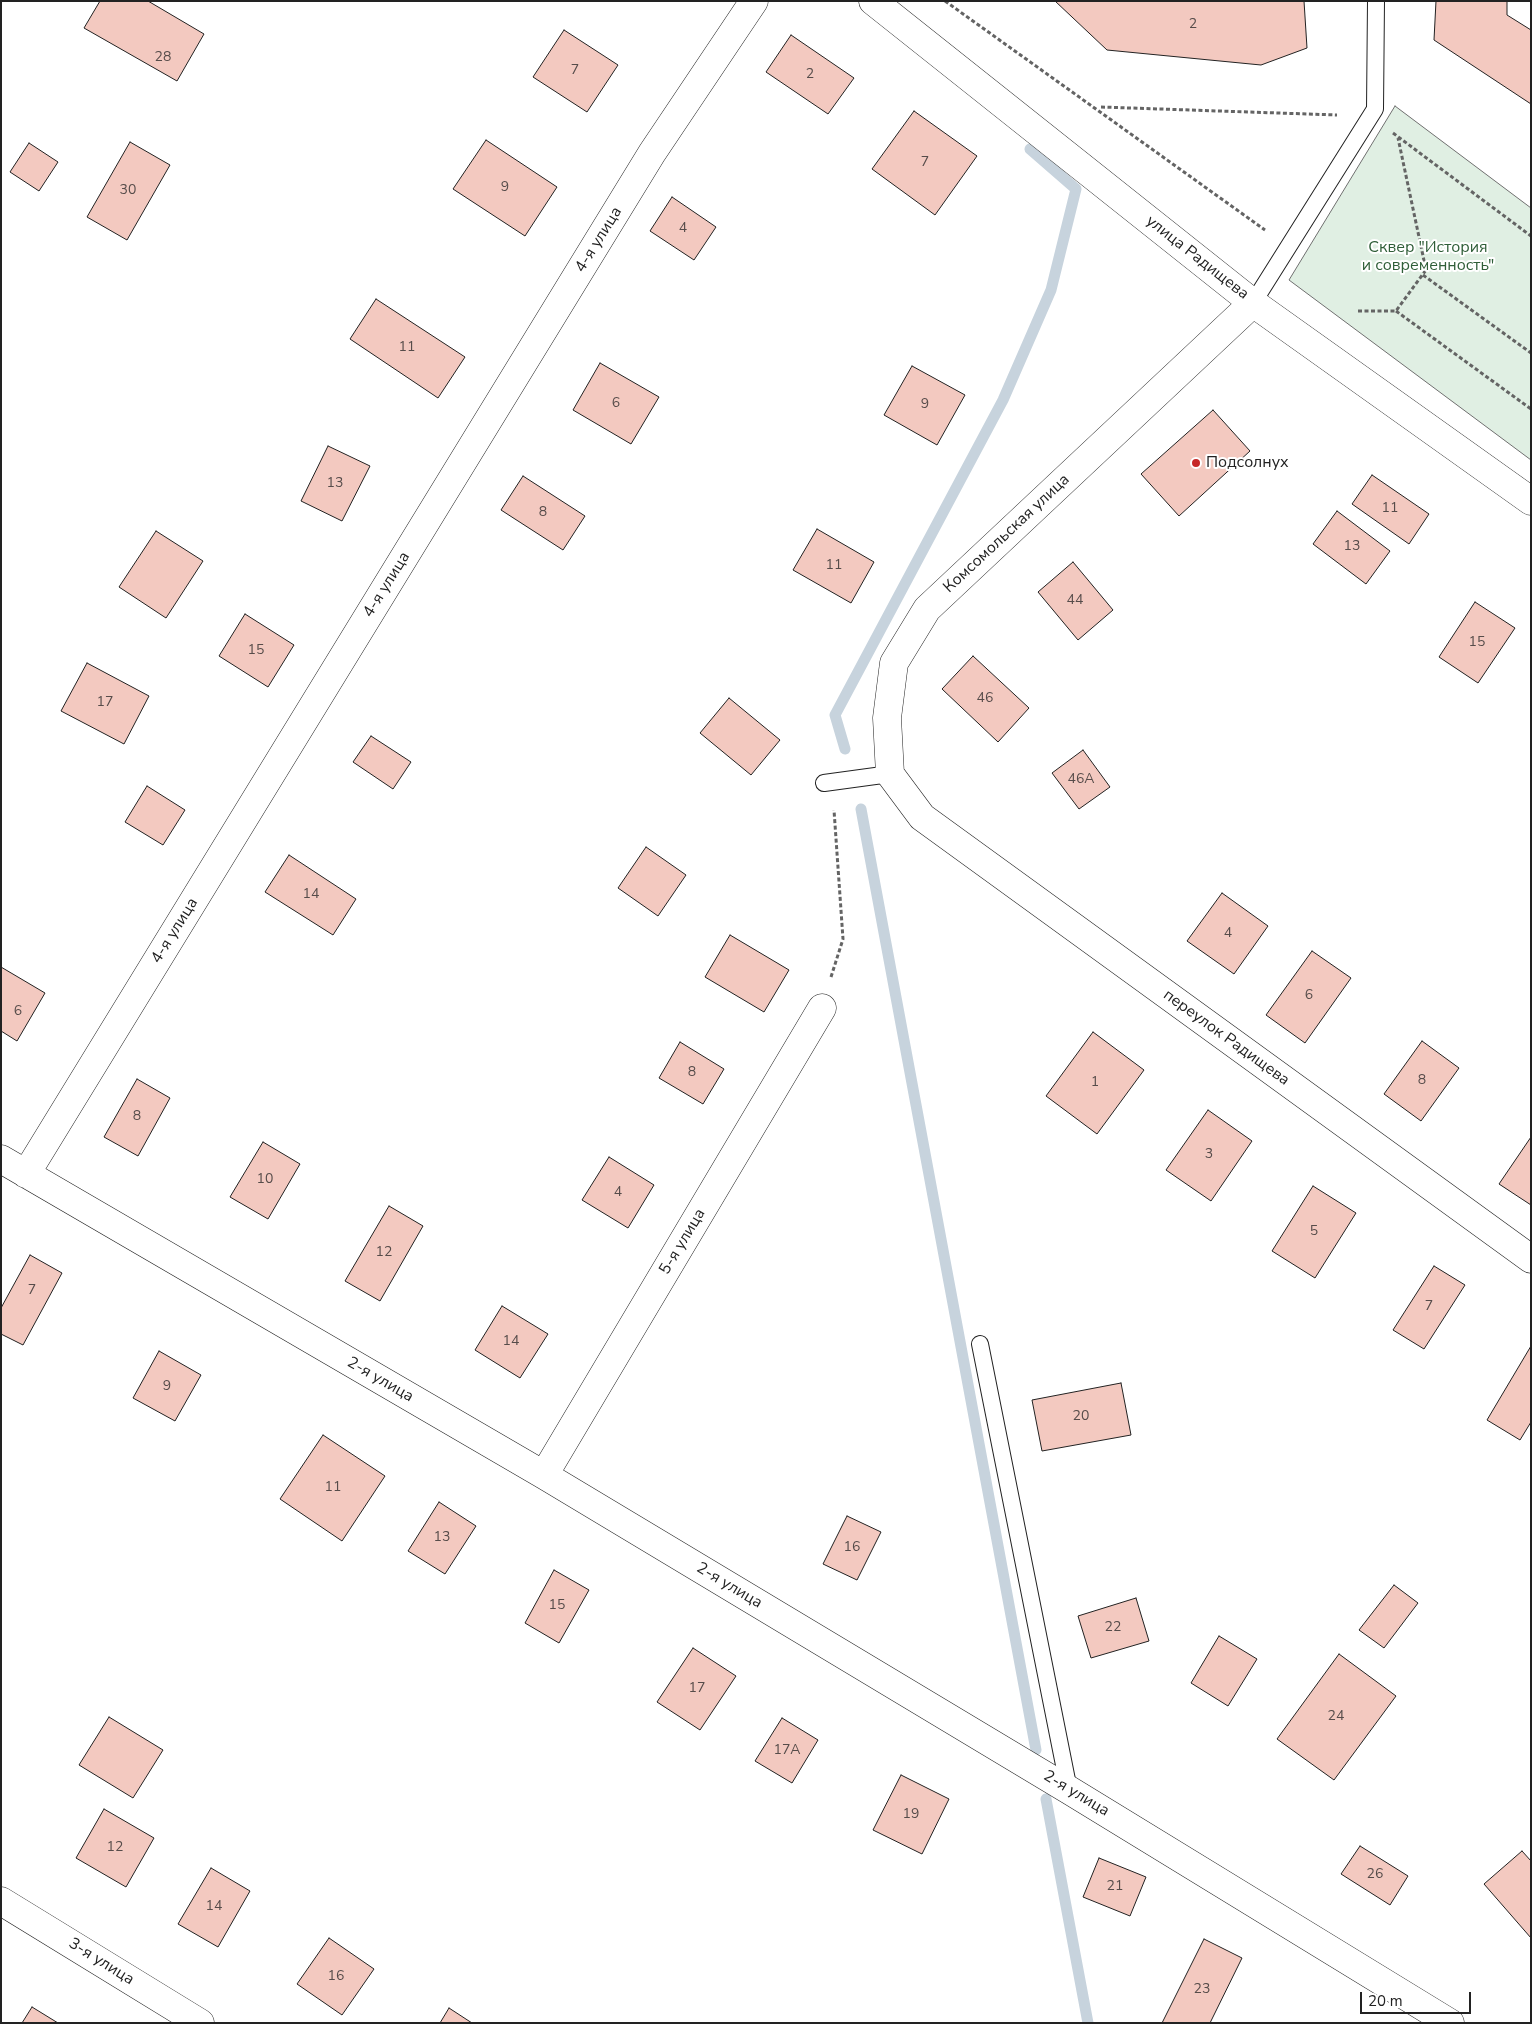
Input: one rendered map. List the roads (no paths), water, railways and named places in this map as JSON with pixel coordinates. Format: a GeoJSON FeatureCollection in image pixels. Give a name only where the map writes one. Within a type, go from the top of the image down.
{"type":"FeatureCollection","features":[{"type":"Feature","properties":{"kind":"street","name":"4-я улица"},"geometry":{"type":"LineString","coordinates":[[26,1174],[652,153],[754,1]]}},
{"type":"Feature","properties":{"kind":"street","name":"улица Радищева"},"geometry":{"type":"LineString","coordinates":[[873,1],[1253,303],[1531,501]]}},
{"type":"Feature","properties":{"kind":"street","name":"Комсомольская улица"},"geometry":{"type":"LineString","coordinates":[[890,774],[887,718],[894,663],[927,609],[1253,303]]}},
{"type":"Feature","properties":{"kind":"street","name":"переулок Радищева"},"geometry":{"type":"LineString","coordinates":[[890,774],[922,816],[1531,1259]]}},
{"type":"Feature","properties":{"kind":"street","name":"5-я улица"},"geometry":{"type":"LineString","coordinates":[[544,1475],[822,1008]]}},
{"type":"Feature","properties":{"kind":"street","name":"2-я улица"},"geometry":{"type":"LineString","coordinates":[[1,1159],[544,1475],[1069,1790],[1450,2023]]}},
{"type":"Feature","properties":{"kind":"street","name":"3-я улица"},"geometry":{"type":"LineString","coordinates":[[1,1901],[200,2023]]}},
{"type":"Feature","properties":{"kind":"lane"},"geometry":{"type":"LineString","coordinates":[[1253,303],[1375,110],[1376,1]]}},
{"type":"Feature","properties":{"kind":"lane"},"geometry":{"type":"LineString","coordinates":[[829,782],[890,774]]}},
{"type":"Feature","properties":{"kind":"lane"},"geometry":{"type":"LineString","coordinates":[[980,1344],[1069,1790]]}},
{"type":"Feature","properties":{"kind":"waterway"},"geometry":{"type":"LineString","coordinates":[[845,749],[835,715],[1003,400],[1051,290],[1076,189],[1030,149]]}},
{"type":"Feature","properties":{"kind":"waterway"},"geometry":{"type":"LineString","coordinates":[[861,809],[1036,1750]]}},
{"type":"Feature","properties":{"kind":"waterway"},"geometry":{"type":"LineString","coordinates":[[1046,1799],[1088,2023]]}},
{"type":"Feature","properties":{"kind":"place","name":"Подсолнух"},"geometry":{"type":"Point","coordinates":[1196,463]}},
{"type":"Feature","properties":{"kind":"park label","name":"Сквер \"История и современность\""},"geometry":{"type":"Point","coordinates":[1428,257]}}]}
